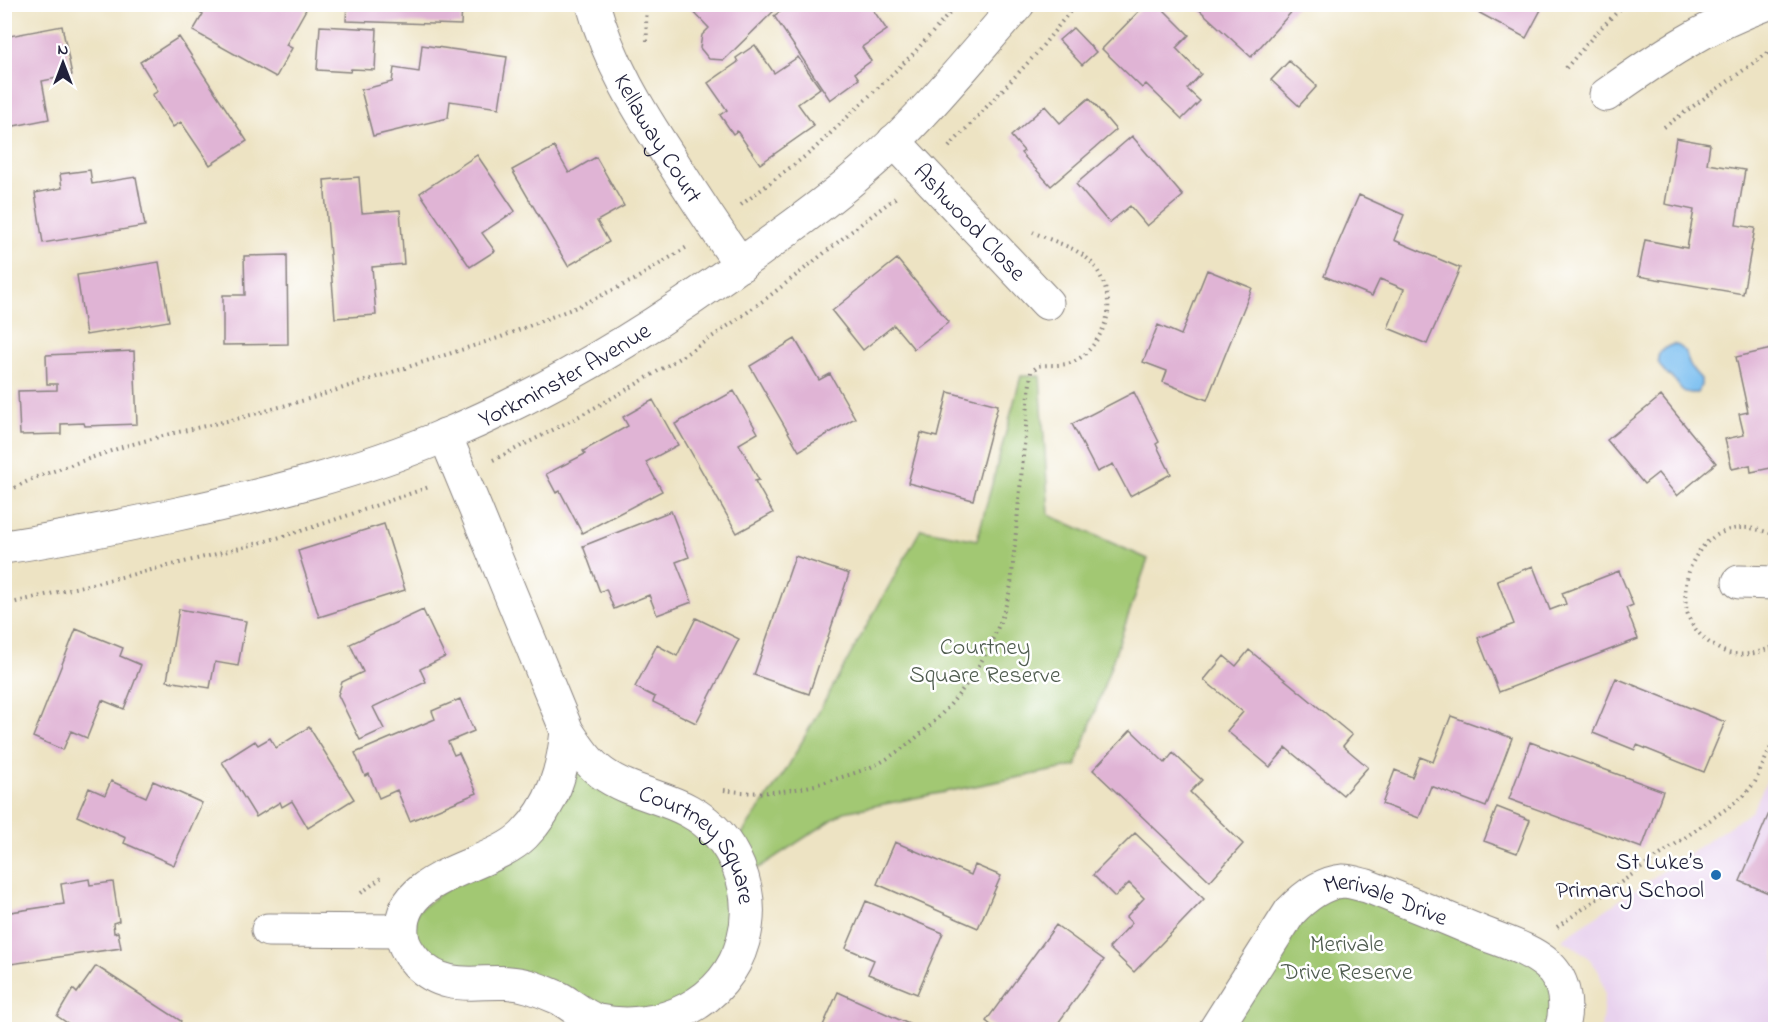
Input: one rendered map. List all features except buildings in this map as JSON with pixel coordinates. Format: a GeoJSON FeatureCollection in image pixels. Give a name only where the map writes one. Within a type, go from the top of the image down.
{"type":"FeatureCollection","features":[{"type":"Feature","properties":{"kind":"street","name":"Kellaway Court"},"geometry":{"type":"LineString","coordinates":[[593,4],[615,65],[637,107],[741,265]]}},
{"type":"Feature","properties":{"kind":"street","name":"Yorkminster Avenue"},"geometry":{"type":"LineString","coordinates":[[4,547],[57,540],[120,527],[307,483],[445,435],[515,403],[605,354],[741,265],[852,180],[945,89],[1018,4]]}},
{"type":"Feature","properties":{"kind":"street"},"geometry":{"type":"LineString","coordinates":[[1606,95],[1704,30],[1766,4]]}},
{"type":"Feature","properties":{"kind":"street","name":"Ashwood Close"},"geometry":{"type":"LineString","coordinates":[[894,141],[1047,303]]}},
{"type":"Feature","properties":{"kind":"street","name":"Courtney Square"},"geometry":{"type":"LineString","coordinates":[[401,931],[402,940],[414,960],[439,980],[457,984],[512,982],[530,986],[559,998],[594,1020],[614,1026],[654,1025],[671,1020],[702,1004],[716,992],[737,959],[744,940],[747,920],[743,879],[737,861],[726,844],[709,826],[692,813],[632,789],[603,774],[580,752],[567,731],[445,435]]}},
{"type":"Feature","properties":{"kind":"street"},"geometry":{"type":"LineString","coordinates":[[1739,582],[1776,583]]}},
{"type":"Feature","properties":{"kind":"street"},"geometry":{"type":"LineString","coordinates":[[268,930],[401,931],[403,914],[411,899],[424,887],[508,848],[535,823],[560,777],[567,731]]}},
{"type":"Feature","properties":{"kind":"street","name":"Merivale Drive"},"geometry":{"type":"LineString","coordinates":[[1215,1029],[1290,912],[1305,896],[1325,885],[1344,881],[1366,886],[1524,950],[1548,965],[1558,979],[1565,999],[1565,1019],[1561,1029]]}},
{"type":"Feature","properties":{"kind":"path"},"geometry":{"type":"LineString","coordinates":[[736,209],[812,151],[895,71],[958,4]]}},
{"type":"Feature","properties":{"kind":"path"},"geometry":{"type":"LineString","coordinates":[[1566,68],[1625,4]]}},
{"type":"Feature","properties":{"kind":"path"},"geometry":{"type":"LineString","coordinates":[[1664,127],[1776,47]]}},
{"type":"Feature","properties":{"kind":"path"},"geometry":{"type":"LineString","coordinates":[[948,148],[956,156]]}},
{"type":"Feature","properties":{"kind":"path"},"geometry":{"type":"LineString","coordinates":[[716,788],[736,792],[772,792],[811,787],[852,774],[890,758],[920,735],[949,707],[978,666],[997,630],[1011,585],[1031,372],[1038,366],[1074,362],[1087,352],[1100,334],[1108,312],[1106,290],[1090,261],[1026,227]]}},
{"type":"Feature","properties":{"kind":"path"},"geometry":{"type":"LineString","coordinates":[[4,493],[34,478],[122,447],[281,407],[501,337],[579,306],[634,280],[689,245]]}},
{"type":"Feature","properties":{"kind":"path"},"geometry":{"type":"LineString","coordinates":[[497,458],[501,469]]}},
{"type":"Feature","properties":{"kind":"path"},"geometry":{"type":"LineString","coordinates":[[4,605],[269,540],[344,517],[436,484]]}},
{"type":"Feature","properties":{"kind":"path"},"geometry":{"type":"LineString","coordinates":[[427,488],[432,499]]}},
{"type":"Feature","properties":{"kind":"path"},"geometry":{"type":"LineString","coordinates":[[1524,950],[1743,797],[1755,782],[1776,736]]}},
{"type":"Feature","properties":{"kind":"path"},"geometry":{"type":"LineString","coordinates":[[356,898],[382,877]]}},
{"type":"Feature","properties":{"kind":"shaded area","name":"St Luke’s Primary School"},"geometry":{"type":"Polygon","coordinates":[[[1775,764],[1775,1029],[1601,1029],[1605,994],[1599,971],[1586,955],[1562,939],[1752,811],[1775,764]]]}},
{"type":"Feature","properties":{"kind":"green space","name":"Courtney Square Reserve"},"geometry":{"type":"Polygon","coordinates":[[[1021,376],[1040,376],[1049,515],[1148,559],[1076,766],[844,812],[743,878],[744,940],[671,1020],[457,984],[401,923],[489,857],[564,761],[731,850],[786,770],[921,529],[977,540],[1021,376]]]}},
{"type":"Feature","properties":{"kind":"green space","name":"Merivale Drive Reserve"},"geometry":{"type":"Polygon","coordinates":[[[1325,885],[1548,965],[1561,1029],[1215,1030],[1325,885]]]}},
{"type":"Feature","properties":{"kind":"water"},"geometry":{"type":"Polygon","coordinates":[[[1674,344],[1684,350],[1691,367],[1701,379],[1701,386],[1697,393],[1683,391],[1675,380],[1661,368],[1659,355],[1674,344]]]}},
{"type":"Feature","properties":{"kind":"place","name":"St Luke’s Primary School"},"geometry":{"type":"Point","coordinates":[1716,875]}}]}
